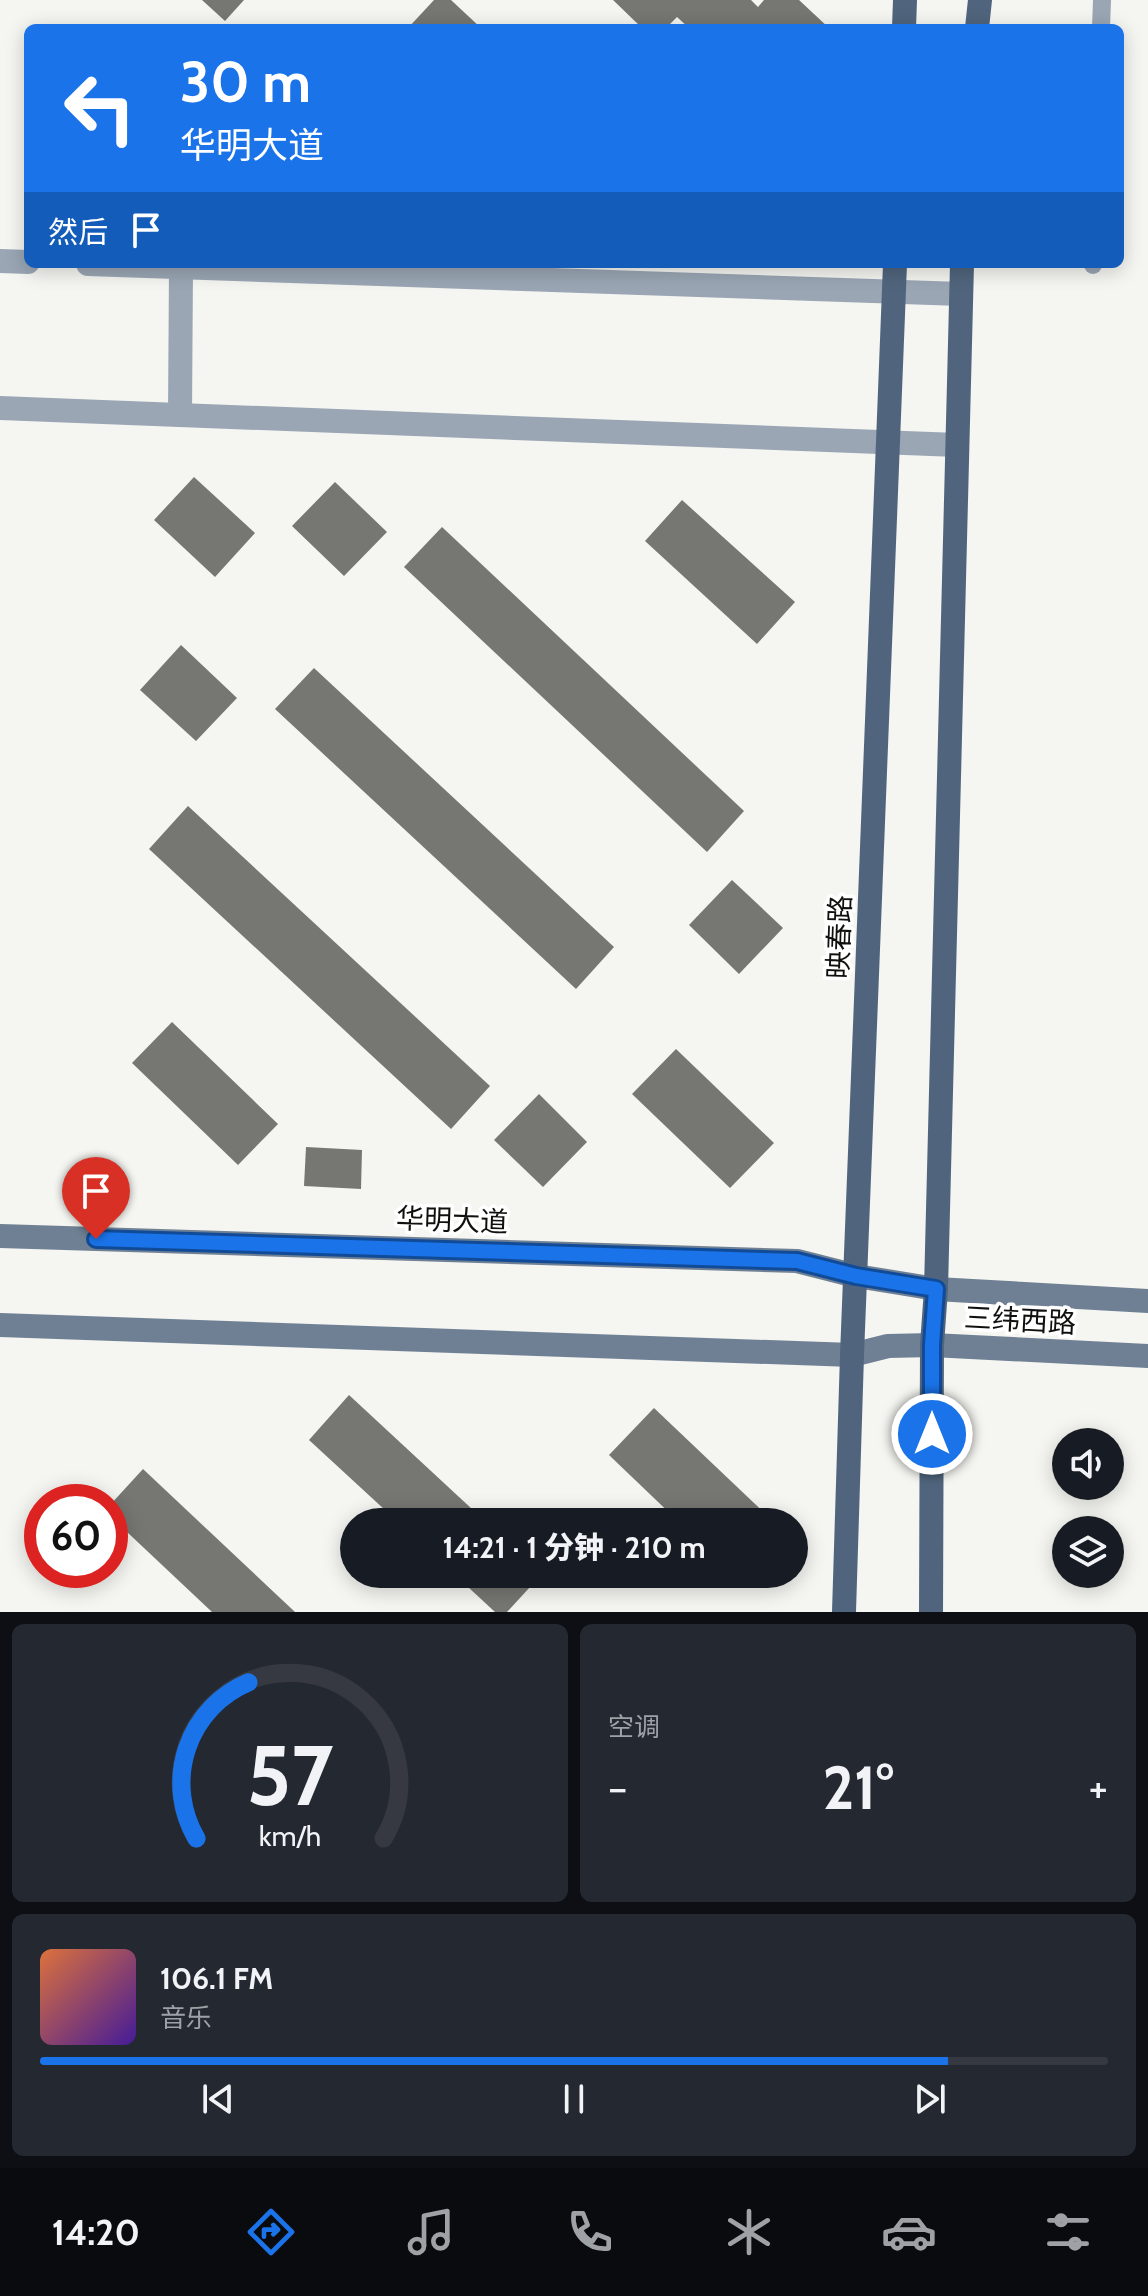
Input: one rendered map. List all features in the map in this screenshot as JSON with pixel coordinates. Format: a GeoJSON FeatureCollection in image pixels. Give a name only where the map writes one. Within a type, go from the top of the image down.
{"type":"FeatureCollection","features":[{"type":"Feature","properties":{"kind":"main road"},"geometry":{"type":"LineString","coordinates":[[904,24],[905,0]]}},
{"type":"Feature","properties":{"kind":"main road"},"geometry":{"type":"LineString","coordinates":[[977,24],[980,0]]}},
{"type":"Feature","properties":{"kind":"main road","name":"映春路"},"geometry":{"type":"LineString","coordinates":[[844,1612],[895,268]]}},
{"type":"Feature","properties":{"kind":"main road"},"geometry":{"type":"LineString","coordinates":[[931,1612],[932,1345],[936,1289],[962,268]]}},
{"type":"Feature","properties":{"kind":"main road","name":"华明大道"},"geometry":{"type":"LineString","coordinates":[[0,1236],[797,1261],[856,1276],[900,1282]]}},
{"type":"Feature","properties":{"kind":"main road","name":"三纬西路"},"geometry":{"type":"LineString","coordinates":[[900,1282],[936,1289],[1148,1301]]}},
{"type":"Feature","properties":{"kind":"main road"},"geometry":{"type":"LineString","coordinates":[[0,1325],[852,1355]]}},
{"type":"Feature","properties":{"kind":"main road","name":"三纬西路"},"geometry":{"type":"LineString","coordinates":[[852,1355],[888,1346],[932,1345],[1148,1356]]}},
{"type":"Feature","properties":{"kind":"street"},"geometry":{"type":"LineString","coordinates":[[0,261],[24,262]]}},
{"type":"Feature","properties":{"kind":"street"},"geometry":{"type":"LineString","coordinates":[[180,415],[181,268]]}},
{"type":"Feature","properties":{"kind":"street"},"geometry":{"type":"LineString","coordinates":[[210,268],[961,294]]}},
{"type":"Feature","properties":{"kind":"street"},"geometry":{"type":"LineString","coordinates":[[0,408],[957,445]]}},
{"type":"Feature","properties":{"kind":"lane"},"geometry":{"type":"LineString","coordinates":[[1101,24],[1102,0]]}},
{"type":"Feature","properties":{"kind":"building"},"geometry":{"type":"Polygon","coordinates":[[[202,0],[244,0],[225,21],[202,0]]]}},
{"type":"Feature","properties":{"kind":"building"},"geometry":{"type":"Polygon","coordinates":[[[434,0],[451,0],[477,24],[412,24],[434,0]]]}},
{"type":"Feature","properties":{"kind":"building"},"geometry":{"type":"Polygon","coordinates":[[[613,0],[751,0],[758,7],[764,0],[799,0],[825,24],[685,24],[677,17],[670,24],[638,24],[613,0]]]}},
{"type":"Feature","properties":{"kind":"building"},"geometry":{"type":"Polygon","coordinates":[[[194,477],[255,533],[215,577],[154,520],[194,477]]]}},
{"type":"Feature","properties":{"kind":"building"},"geometry":{"type":"Polygon","coordinates":[[[335,482],[387,532],[344,576],[292,526],[335,482]]]}},
{"type":"Feature","properties":{"kind":"building"},"geometry":{"type":"Polygon","coordinates":[[[682,500],[795,602],[757,644],[645,541],[682,500]]]}},
{"type":"Feature","properties":{"kind":"building"},"geometry":{"type":"Polygon","coordinates":[[[442,527],[744,811],[707,852],[404,567],[442,527]]]}},
{"type":"Feature","properties":{"kind":"building"},"geometry":{"type":"Polygon","coordinates":[[[181,645],[237,698],[196,741],[140,690],[181,645]]]}},
{"type":"Feature","properties":{"kind":"building"},"geometry":{"type":"Polygon","coordinates":[[[314,668],[614,947],[576,989],[275,709],[314,668]]]}},
{"type":"Feature","properties":{"kind":"building"},"geometry":{"type":"Polygon","coordinates":[[[188,806],[490,1086],[451,1129],[149,849],[188,806]]]}},
{"type":"Feature","properties":{"kind":"building"},"geometry":{"type":"Polygon","coordinates":[[[732,880],[783,928],[739,974],[689,925],[732,880]]]}},
{"type":"Feature","properties":{"kind":"building"},"geometry":{"type":"Polygon","coordinates":[[[172,1022],[278,1124],[238,1165],[132,1063],[172,1022]]]}},
{"type":"Feature","properties":{"kind":"building"},"geometry":{"type":"Polygon","coordinates":[[[676,1049],[774,1143],[730,1188],[632,1094],[676,1049]]]}},
{"type":"Feature","properties":{"kind":"building"},"geometry":{"type":"Polygon","coordinates":[[[539,1094],[587,1142],[543,1187],[494,1140],[539,1094]]]}},
{"type":"Feature","properties":{"kind":"building"},"geometry":{"type":"Polygon","coordinates":[[[306,1147],[362,1150],[361,1189],[304,1186],[306,1147]]]}},
{"type":"Feature","properties":{"kind":"building"},"geometry":{"type":"Polygon","coordinates":[[[349,1395],[471,1508],[383,1508],[309,1440],[349,1395]]]}},
{"type":"Feature","properties":{"kind":"building"},"geometry":{"type":"Polygon","coordinates":[[[654,1408],[759,1508],[664,1508],[609,1455],[654,1408]]]}},
{"type":"Feature","properties":{"kind":"building"},"geometry":{"type":"Polygon","coordinates":[[[143,1469],[295,1612],[212,1612],[128,1533],[128,1485],[143,1469]]]}},
{"type":"Feature","properties":{"kind":"building"},"geometry":{"type":"Polygon","coordinates":[[[469,1588],[529,1588],[507,1612],[495,1612],[469,1588]]]}},
{"type":"Feature","properties":{"kind":"route"},"geometry":{"type":"LineString","coordinates":[[96,1239],[797,1261],[856,1276],[936,1289],[932,1345],[932,1434]]}}]}
